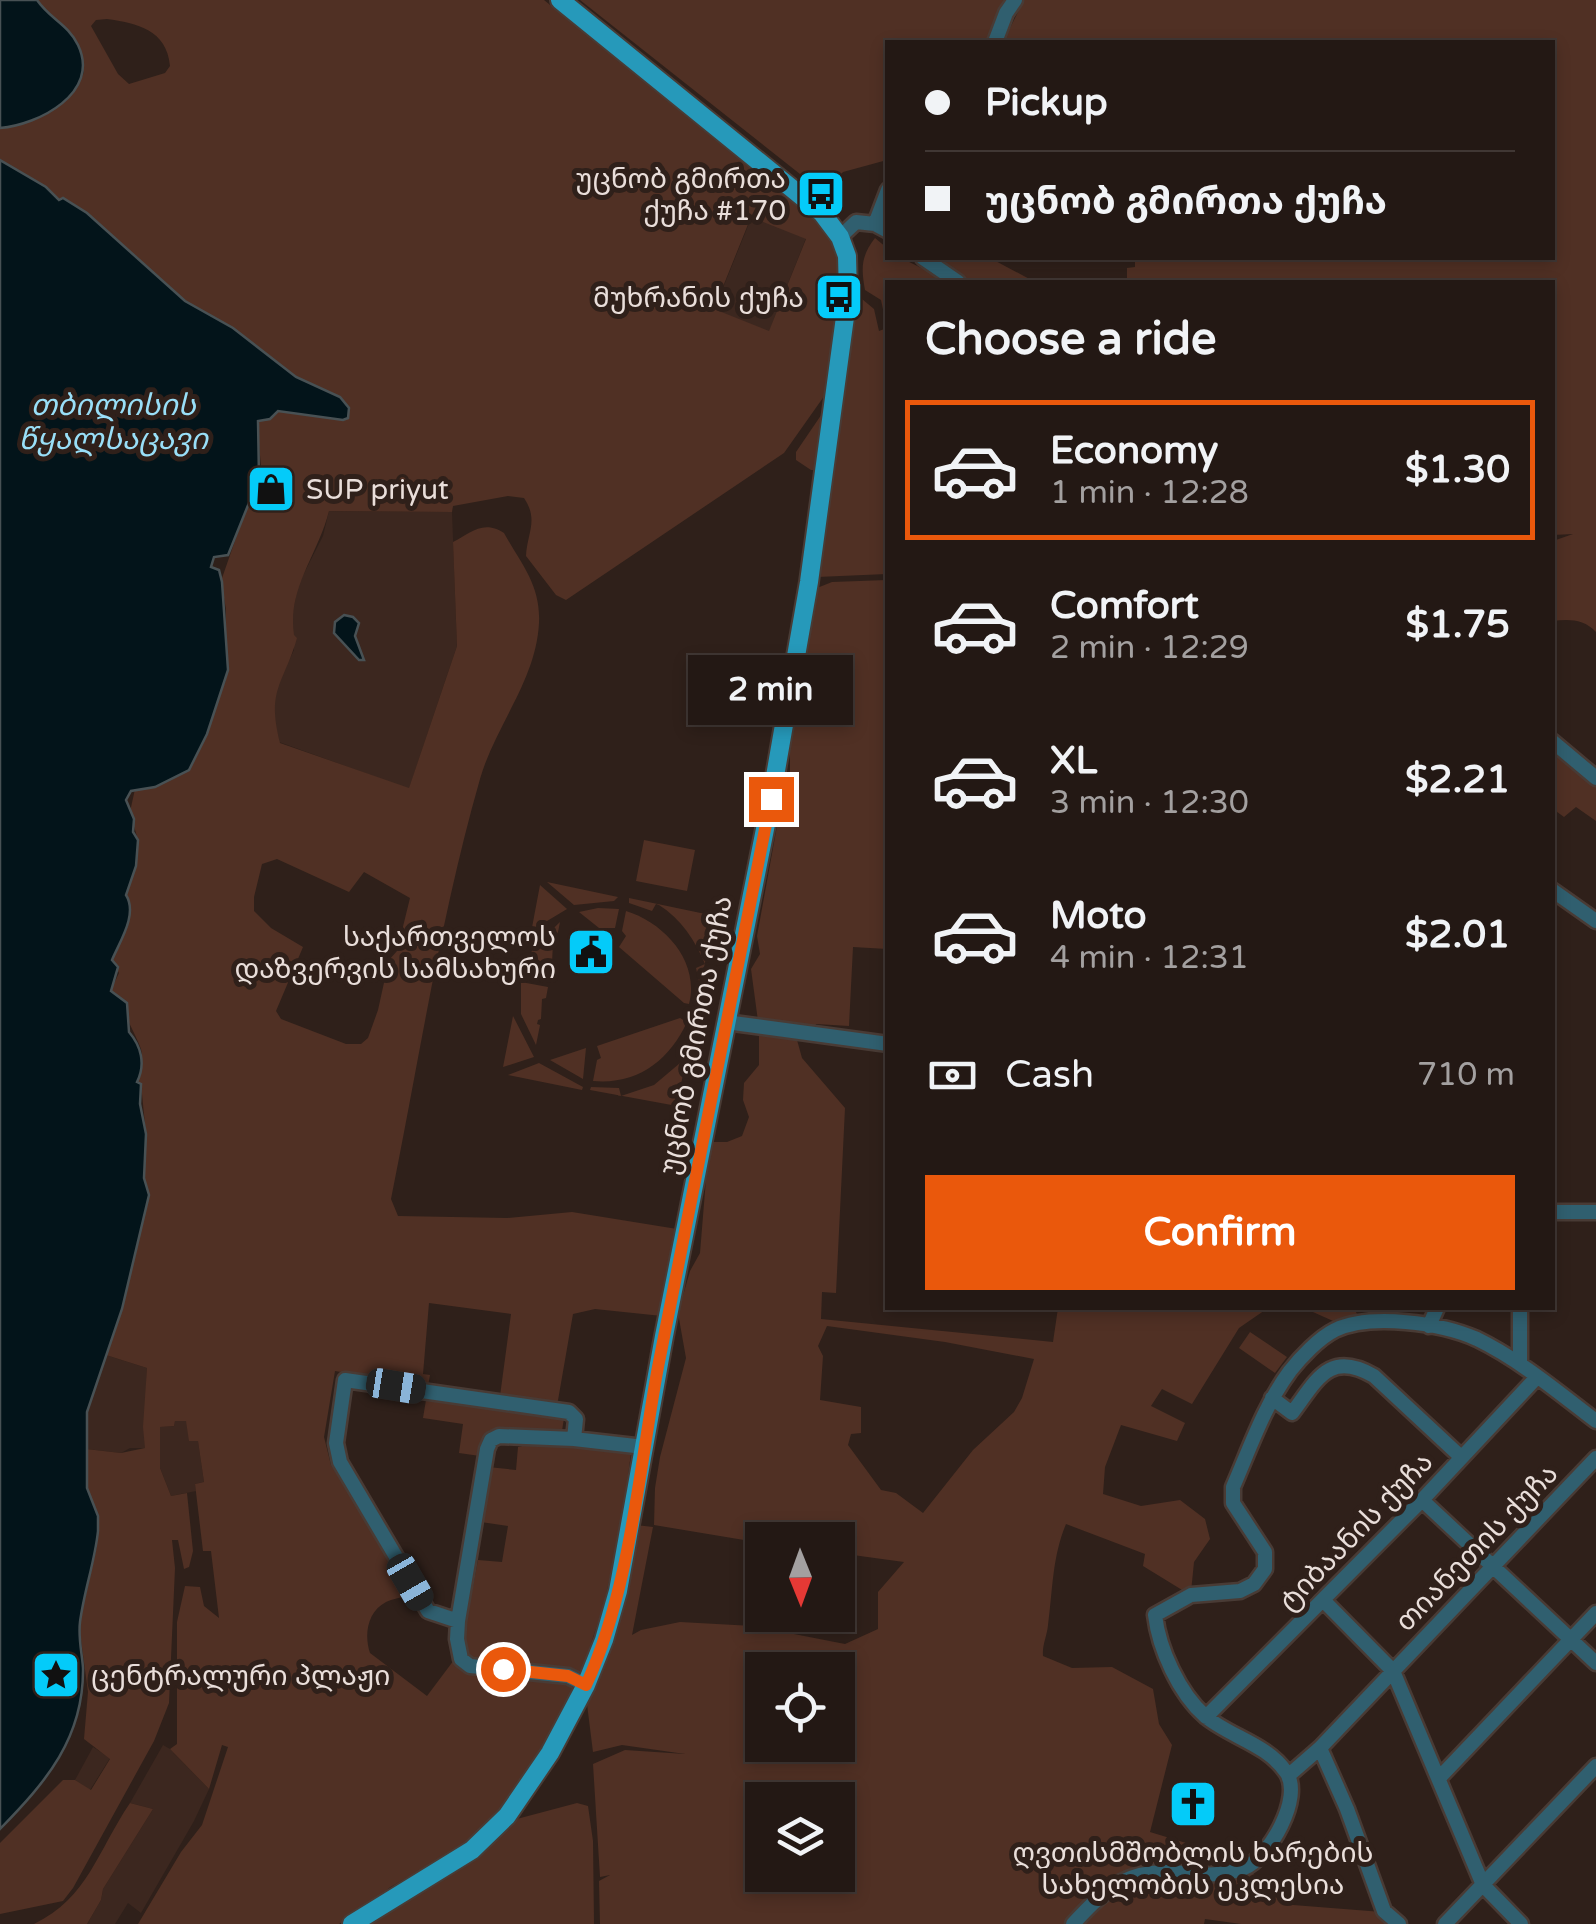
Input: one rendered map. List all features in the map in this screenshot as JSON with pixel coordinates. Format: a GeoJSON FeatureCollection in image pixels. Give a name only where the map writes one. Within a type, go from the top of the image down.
{"type":"FeatureCollection","features":[{"type":"Feature","properties":{"kind":"main road"},"geometry":{"type":"LineString","coordinates":[[560,0],[800,194],[840,236]]}},
{"type":"Feature","properties":{"kind":"main road","name":"უცნობ გმირთა ქუჩა"},"geometry":{"type":"LineString","coordinates":[[352,1924],[472,1850],[507,1816],[550,1753],[586,1685],[604,1640],[618,1590],[790,694],[846,328],[847,256],[840,236]]}},
{"type":"Feature","properties":{"kind":"street"},"geometry":{"type":"LineString","coordinates":[[997,40],[1006,13],[1016,0]]}},
{"type":"Feature","properties":{"kind":"street"},"geometry":{"type":"LineString","coordinates":[[840,236],[856,222],[881,228]]}},
{"type":"Feature","properties":{"kind":"street"},"geometry":{"type":"LineString","coordinates":[[926,260],[955,280]]}},
{"type":"Feature","properties":{"kind":"street"},"geometry":{"type":"LineString","coordinates":[[1555,744],[1596,778]]}},
{"type":"Feature","properties":{"kind":"street"},"geometry":{"type":"LineString","coordinates":[[1555,892],[1596,921]]}},
{"type":"Feature","properties":{"kind":"street"},"geometry":{"type":"LineString","coordinates":[[726,1022],[885,1044]]}},
{"type":"Feature","properties":{"kind":"street"},"geometry":{"type":"LineString","coordinates":[[1555,1212],[1596,1212]]}},
{"type":"Feature","properties":{"kind":"street"},"geometry":{"type":"LineString","coordinates":[[1429,1326],[1436,1310]]}},
{"type":"Feature","properties":{"kind":"street"},"geometry":{"type":"LineString","coordinates":[[1520,1310],[1520,1364]]}},
{"type":"Feature","properties":{"kind":"street"},"geometry":{"type":"LineString","coordinates":[[1073,1924],[1122,1878],[1156,1870],[1210,1875],[1255,1863],[1268,1850],[1288,1810],[1292,1791],[1289,1774],[1254,1743],[1206,1716],[1188,1697],[1166,1654],[1154,1615],[1191,1596],[1240,1592],[1254,1584],[1265,1569],[1265,1552],[1233,1503],[1232,1487],[1272,1398],[1292,1368],[1332,1332],[1388,1322],[1429,1326],[1474,1338],[1520,1364],[1596,1421]]}},
{"type":"Feature","properties":{"kind":"street"},"geometry":{"type":"LineString","coordinates":[[1272,1398],[1292,1413],[1319,1376],[1330,1368],[1360,1368],[1374,1376],[1462,1457]]}},
{"type":"Feature","properties":{"kind":"street","name":"ტიბაანის ქუჩა"},"geometry":{"type":"LineString","coordinates":[[1206,1716],[1422,1500],[1536,1377]]}},
{"type":"Feature","properties":{"kind":"street"},"geometry":{"type":"LineString","coordinates":[[458,1621],[428,1611],[340,1462],[336,1443],[345,1380],[568,1412],[576,1420],[574,1439]]}},
{"type":"Feature","properties":{"kind":"street"},"geometry":{"type":"LineString","coordinates":[[586,1685],[568,1676],[464,1662],[457,1639],[458,1621],[488,1443],[500,1436],[644,1447]]}},
{"type":"Feature","properties":{"kind":"street","name":"თიანეთის ქუჩა"},"geometry":{"type":"LineString","coordinates":[[1289,1774],[1320,1748],[1596,1458]]}},
{"type":"Feature","properties":{"kind":"street"},"geometry":{"type":"LineString","coordinates":[[1422,1500],[1596,1663]]}},
{"type":"Feature","properties":{"kind":"street","name":"თიანეთის ქუჩა"},"geometry":{"type":"LineString","coordinates":[[1322,1600],[1393,1671],[1483,1884],[1521,1924]]}},
{"type":"Feature","properties":{"kind":"street"},"geometry":{"type":"LineString","coordinates":[[1440,1777],[1596,1613]]}},
{"type":"Feature","properties":{"kind":"street"},"geometry":{"type":"LineString","coordinates":[[1320,1748],[1384,1911],[1399,1924]]}},
{"type":"Feature","properties":{"kind":"street"},"geometry":{"type":"LineString","coordinates":[[1445,1924],[1596,1766]]}},
{"type":"Feature","properties":{"kind":"shaded area"},"geometry":{"type":"Polygon","coordinates":[[[37,0],[544,0],[826,230],[843,264],[832,385],[784,453],[566,600],[556,595],[526,556],[531,513],[524,498],[508,496],[453,506],[452,512],[329,511],[299,587],[293,618],[297,638],[276,698],[280,743],[409,788],[457,646],[453,542],[483,528],[504,533],[529,575],[539,609],[531,664],[487,759],[466,830],[391,1199],[398,1216],[507,1218],[572,1212],[677,1229],[662,1316],[595,1309],[573,1314],[557,1406],[500,1396],[511,1314],[429,1303],[423,1374],[430,1375],[428,1386],[335,1371],[324,1437],[331,1465],[369,1521],[409,1593],[386,1602],[371,1618],[367,1632],[370,1653],[427,1696],[454,1660],[466,1656],[463,1639],[478,1560],[502,1562],[508,1526],[481,1522],[488,1467],[516,1470],[518,1447],[532,1444],[574,1444],[631,1453],[622,1521],[604,1604],[581,1674],[524,1782],[496,1819],[472,1841],[389,1888],[339,1924],[138,1924],[202,1825],[228,1747],[222,1745],[209,1789],[170,1749],[177,1744],[177,1622],[185,1586],[200,1587],[204,1606],[219,1618],[211,1551],[203,1551],[195,1484],[204,1482],[198,1441],[189,1441],[186,1421],[160,1427],[160,1468],[171,1496],[187,1493],[193,1551],[189,1567],[184,1569],[178,1540],[172,1540],[175,1568],[169,1703],[154,1741],[63,1901],[0,1914],[0,1843],[63,1780],[75,1780],[91,1790],[110,1759],[84,1739],[88,1692],[79,1625],[97,1546],[87,1488],[86,1449],[121,1453],[145,1448],[147,1368],[106,1355],[122,1309],[149,1195],[144,1178],[146,1134],[141,1084],[135,1082],[142,1062],[141,1049],[111,990],[119,973],[112,961],[130,919],[126,895],[138,855],[130,812],[135,789],[154,787],[189,770],[207,734],[226,680],[226,609],[221,581],[261,466],[257,423],[277,410],[293,412],[287,370],[233,328],[185,301],[87,213],[63,198],[60,201],[46,187],[0,160],[0,128],[26,123],[51,111],[71,94],[84,72],[57,21],[37,0]],[[96,20],[91,26],[118,74],[129,84],[165,73],[170,66],[168,54],[157,36],[139,26],[96,20]],[[751,217],[714,309],[769,331],[806,239],[751,217]],[[277,859],[262,864],[254,911],[271,928],[303,947],[276,1011],[281,1019],[346,1044],[361,1044],[368,1038],[378,1010],[389,960],[397,951],[410,898],[364,872],[349,892],[277,859]]]}},
{"type":"Feature","properties":{"kind":"shaded area"},"geometry":{"type":"Polygon","coordinates":[[[580,0],[1010,0],[997,18],[989,40],[885,40],[885,161],[843,172],[824,193],[580,0]]]}},
{"type":"Feature","properties":{"kind":"shaded area"},"geometry":{"type":"Polygon","coordinates":[[[1024,0],[1596,0],[1596,632],[1576,621],[1555,621],[1555,540],[1573,534],[1555,535],[1555,280],[1127,280],[1127,268],[1135,267],[1135,260],[1555,260],[1555,40],[1004,40],[1024,0]]]}},
{"type":"Feature","properties":{"kind":"shaded area"},"geometry":{"type":"Polygon","coordinates":[[[752,216],[806,238],[769,332],[714,310],[752,216]]]}},
{"type":"Feature","properties":{"kind":"shaded area"},"geometry":{"type":"Polygon","coordinates":[[[875,238],[885,246],[885,260],[905,260],[946,280],[885,280],[885,319],[881,300],[865,290],[863,269],[875,238]]]}},
{"type":"Feature","properties":{"kind":"shaded area"},"geometry":{"type":"Polygon","coordinates":[[[939,260],[994,260],[1031,280],[969,280],[939,260]]]}},
{"type":"Feature","properties":{"kind":"shaded area"},"geometry":{"type":"Polygon","coordinates":[[[856,294],[874,309],[879,331],[885,329],[885,574],[817,577],[856,294]]]}},
{"type":"Feature","properties":{"kind":"shaded area"},"geometry":{"type":"Polygon","coordinates":[[[828,405],[818,470],[811,470],[796,460],[796,452],[828,405]]]}},
{"type":"Feature","properties":{"kind":"shaded area"},"geometry":{"type":"Polygon","coordinates":[[[329,511],[452,512],[457,646],[409,789],[279,742],[275,689],[294,650],[292,617],[298,585],[323,536],[329,511]]]}},
{"type":"Feature","properties":{"kind":"shaded area"},"geometry":{"type":"Polygon","coordinates":[[[885,580],[885,949],[853,947],[849,1026],[816,1024],[814,1030],[758,1021],[751,969],[760,954],[757,936],[777,826],[790,785],[790,740],[805,675],[812,590],[832,582],[885,580]]]}},
{"type":"Feature","properties":{"kind":"shaded area"},"geometry":{"type":"Polygon","coordinates":[[[1555,749],[1596,782],[1596,821],[1576,807],[1564,817],[1555,810],[1555,749]]]}},
{"type":"Feature","properties":{"kind":"shaded area"},"geometry":{"type":"Polygon","coordinates":[[[644,840],[695,850],[687,891],[636,881],[644,840]]]}},
{"type":"Feature","properties":{"kind":"shaded area"},"geometry":{"type":"Polygon","coordinates":[[[547,882],[618,897],[614,901],[574,905],[547,882]]]}},
{"type":"Feature","properties":{"kind":"shaded area"},"geometry":{"type":"Polygon","coordinates":[[[540,885],[567,909],[530,938],[540,885]]]}},
{"type":"Feature","properties":{"kind":"shaded area"},"geometry":{"type":"Polygon","coordinates":[[[629,898],[715,916],[705,964],[681,923],[659,905],[652,911],[629,903],[629,898]]]}},
{"type":"Feature","properties":{"kind":"shaded area"},"geometry":{"type":"Polygon","coordinates":[[[619,909],[615,928],[599,928],[579,912],[619,909]]]}},
{"type":"Feature","properties":{"kind":"shaded area"},"geometry":{"type":"Polygon","coordinates":[[[626,911],[654,925],[676,946],[689,973],[689,1004],[619,947],[626,936],[622,931],[626,911]]]}},
{"type":"Feature","properties":{"kind":"shaded area"},"geometry":{"type":"Polygon","coordinates":[[[560,922],[549,963],[549,980],[523,974],[533,948],[560,922]]]}},
{"type":"Feature","properties":{"kind":"shaded area"},"geometry":{"type":"Polygon","coordinates":[[[705,964],[700,986],[696,968],[705,964]]]}},
{"type":"Feature","properties":{"kind":"shaded area"},"geometry":{"type":"Polygon","coordinates":[[[521,982],[548,987],[546,998],[542,999],[536,1045],[521,1014],[521,982]]]}},
{"type":"Feature","properties":{"kind":"shaded area"},"geometry":{"type":"Polygon","coordinates":[[[513,1016],[534,1057],[503,1067],[513,1016]]]}},
{"type":"Feature","properties":{"kind":"shaded area"},"geometry":{"type":"Polygon","coordinates":[[[680,1018],[687,1022],[680,1036],[650,1068],[624,1079],[593,1081],[597,1060],[601,1058],[597,1046],[680,1018]]]}},
{"type":"Feature","properties":{"kind":"shaded area"},"geometry":{"type":"Polygon","coordinates":[[[759,1035],[797,1040],[802,1058],[845,1108],[836,1293],[822,1292],[821,1319],[1053,1342],[1058,1310],[1265,1310],[1239,1328],[1192,1404],[1162,1389],[1151,1406],[1185,1423],[1177,1441],[1121,1425],[1105,1467],[1103,1494],[1141,1506],[1180,1500],[1205,1519],[1210,1539],[1194,1562],[1191,1592],[1143,1566],[1145,1554],[1066,1524],[1055,1561],[1043,1652],[1043,1656],[1072,1668],[1112,1667],[1153,1689],[1159,1724],[1172,1745],[1150,1832],[1196,1846],[1231,1845],[1253,1860],[1237,1868],[1148,1869],[1073,1924],[600,1924],[599,1881],[610,1875],[600,1877],[593,1764],[625,1750],[685,1754],[622,1745],[593,1752],[587,1704],[616,1631],[636,1525],[653,1527],[632,1635],[680,1622],[745,1626],[745,1632],[784,1632],[845,1644],[878,1629],[878,1592],[904,1562],[855,1555],[855,1522],[745,1522],[745,1540],[654,1525],[660,1457],[686,1358],[678,1313],[690,1271],[700,1253],[709,1142],[727,1142],[742,1136],[749,1117],[743,1100],[744,1083],[759,1065],[759,1035]],[[827,1326],[818,1346],[823,1356],[820,1400],[861,1407],[861,1433],[851,1434],[848,1445],[881,1490],[896,1493],[923,1513],[973,1450],[1014,1412],[1034,1359],[827,1326]]]}},
{"type":"Feature","properties":{"kind":"shaded area"},"geometry":{"type":"Polygon","coordinates":[[[690,1037],[677,1106],[622,1096],[654,1085],[686,1058],[680,1052],[690,1037]]]}},
{"type":"Feature","properties":{"kind":"shaded area"},"geometry":{"type":"Polygon","coordinates":[[[586,1048],[583,1079],[550,1060],[586,1048]]]}},
{"type":"Feature","properties":{"kind":"shaded area"},"geometry":{"type":"Polygon","coordinates":[[[539,1063],[583,1087],[582,1090],[508,1075],[539,1063]]]}},
{"type":"Feature","properties":{"kind":"shaded area"},"geometry":{"type":"Polygon","coordinates":[[[619,1088],[621,1096],[590,1090],[619,1088]]]}},
{"type":"Feature","properties":{"kind":"shaded area"},"geometry":{"type":"Polygon","coordinates":[[[1308,1310],[1355,1310],[1361,1322],[1342,1325],[1308,1310]]]}},
{"type":"Feature","properties":{"kind":"shaded area"},"geometry":{"type":"Polygon","coordinates":[[[1250,1332],[1287,1357],[1275,1373],[1239,1348],[1250,1332]]]}},
{"type":"Feature","properties":{"kind":"shaded area"},"geometry":{"type":"Polygon","coordinates":[[[106,1355],[147,1368],[145,1448],[130,1448],[121,1453],[86,1449],[87,1412],[106,1355]]]}},
{"type":"Feature","properties":{"kind":"shaded area"},"geometry":{"type":"Polygon","coordinates":[[[427,1394],[564,1418],[561,1437],[490,1430],[480,1456],[459,1453],[463,1424],[423,1418],[427,1394]]]}},
{"type":"Feature","properties":{"kind":"shaded area"},"geometry":{"type":"Polygon","coordinates":[[[175,1421],[186,1421],[198,1440],[204,1482],[195,1484],[196,1491],[171,1496],[160,1468],[159,1427],[174,1426],[175,1421]]]}},
{"type":"Feature","properties":{"kind":"shaded area"},"geometry":{"type":"Polygon","coordinates":[[[163,1745],[209,1789],[141,1913],[128,1903],[115,1924],[87,1924],[103,1889],[153,1809],[130,1803],[163,1745]]]}},
{"type":"Feature","properties":{"kind":"shaded area"},"geometry":{"type":"Polygon","coordinates":[[[93,1747],[110,1758],[90,1790],[75,1780],[93,1747]]]}},
{"type":"Feature","properties":{"kind":"shaded area"},"geometry":{"type":"Polygon","coordinates":[[[130,1803],[153,1809],[103,1889],[87,1924],[34,1924],[80,1887],[130,1803]]]}},
{"type":"Feature","properties":{"kind":"shaded area"},"geometry":{"type":"Polygon","coordinates":[[[577,1803],[588,1806],[593,1841],[594,1924],[363,1924],[484,1852],[513,1820],[577,1803]]]}},
{"type":"Feature","properties":{"kind":"shaded area"},"geometry":{"type":"Polygon","coordinates":[[[1250,1871],[1293,1905],[1382,1912],[1399,1924],[1241,1924],[1205,1919],[1204,1924],[1080,1924],[1097,1905],[1138,1876],[1224,1881],[1250,1871]]]}},
{"type":"Feature","properties":{"kind":"water"},"geometry":{"type":"Polygon","coordinates":[[[0,0],[37,0],[74,38],[83,62],[81,78],[62,103],[31,121],[0,128],[0,0]]]}},
{"type":"Feature","properties":{"kind":"water","name":"თბილისის წყალსაცავი"},"geometry":{"type":"Polygon","coordinates":[[[0,160],[46,187],[59,200],[63,198],[87,213],[185,301],[233,328],[296,377],[340,397],[349,408],[348,418],[343,420],[278,411],[270,419],[258,421],[259,478],[228,555],[214,557],[211,567],[219,570],[222,582],[228,670],[207,734],[189,770],[155,787],[131,791],[126,800],[138,840],[136,866],[126,895],[129,919],[112,960],[118,967],[111,991],[127,1003],[129,1032],[141,1056],[137,1082],[141,1084],[146,1134],[144,1178],[149,1195],[122,1309],[87,1412],[87,1488],[98,1516],[98,1531],[80,1622],[83,1668],[77,1716],[47,1776],[0,1829],[0,160]]]}},
{"type":"Feature","properties":{"kind":"water"},"geometry":{"type":"Polygon","coordinates":[[[344,615],[359,623],[355,636],[364,660],[359,660],[334,633],[335,622],[344,615]]]}},
{"type":"Feature","properties":{"kind":"place","name":"უცნობ გმირთა ქუჩა #170"},"geometry":{"type":"Point","coordinates":[821,194]}},
{"type":"Feature","properties":{"kind":"place","name":"მუხრანის ქუჩა"},"geometry":{"type":"Point","coordinates":[839,297]}},
{"type":"Feature","properties":{"kind":"place","name":"SUP priyut"},"geometry":{"type":"Point","coordinates":[271,489]}},
{"type":"Feature","properties":{"kind":"place","name":"საქართველოს დაზვერვის სამსახური"},"geometry":{"type":"Point","coordinates":[591,952]}},
{"type":"Feature","properties":{"kind":"place","name":"ცენტრალური პლაჟი"},"geometry":{"type":"Point","coordinates":[56,1675]}},
{"type":"Feature","properties":{"kind":"place","name":"ღვთისმშობლის ხარების სახელობის ეკლესია"},"geometry":{"type":"Point","coordinates":[1193,1804]}},
{"type":"Feature","properties":{"kind":"route"},"geometry":{"type":"LineString","coordinates":[[503,1669],[568,1676],[586,1685],[604,1640],[618,1590],[664,1336],[771,799]]}}]}
